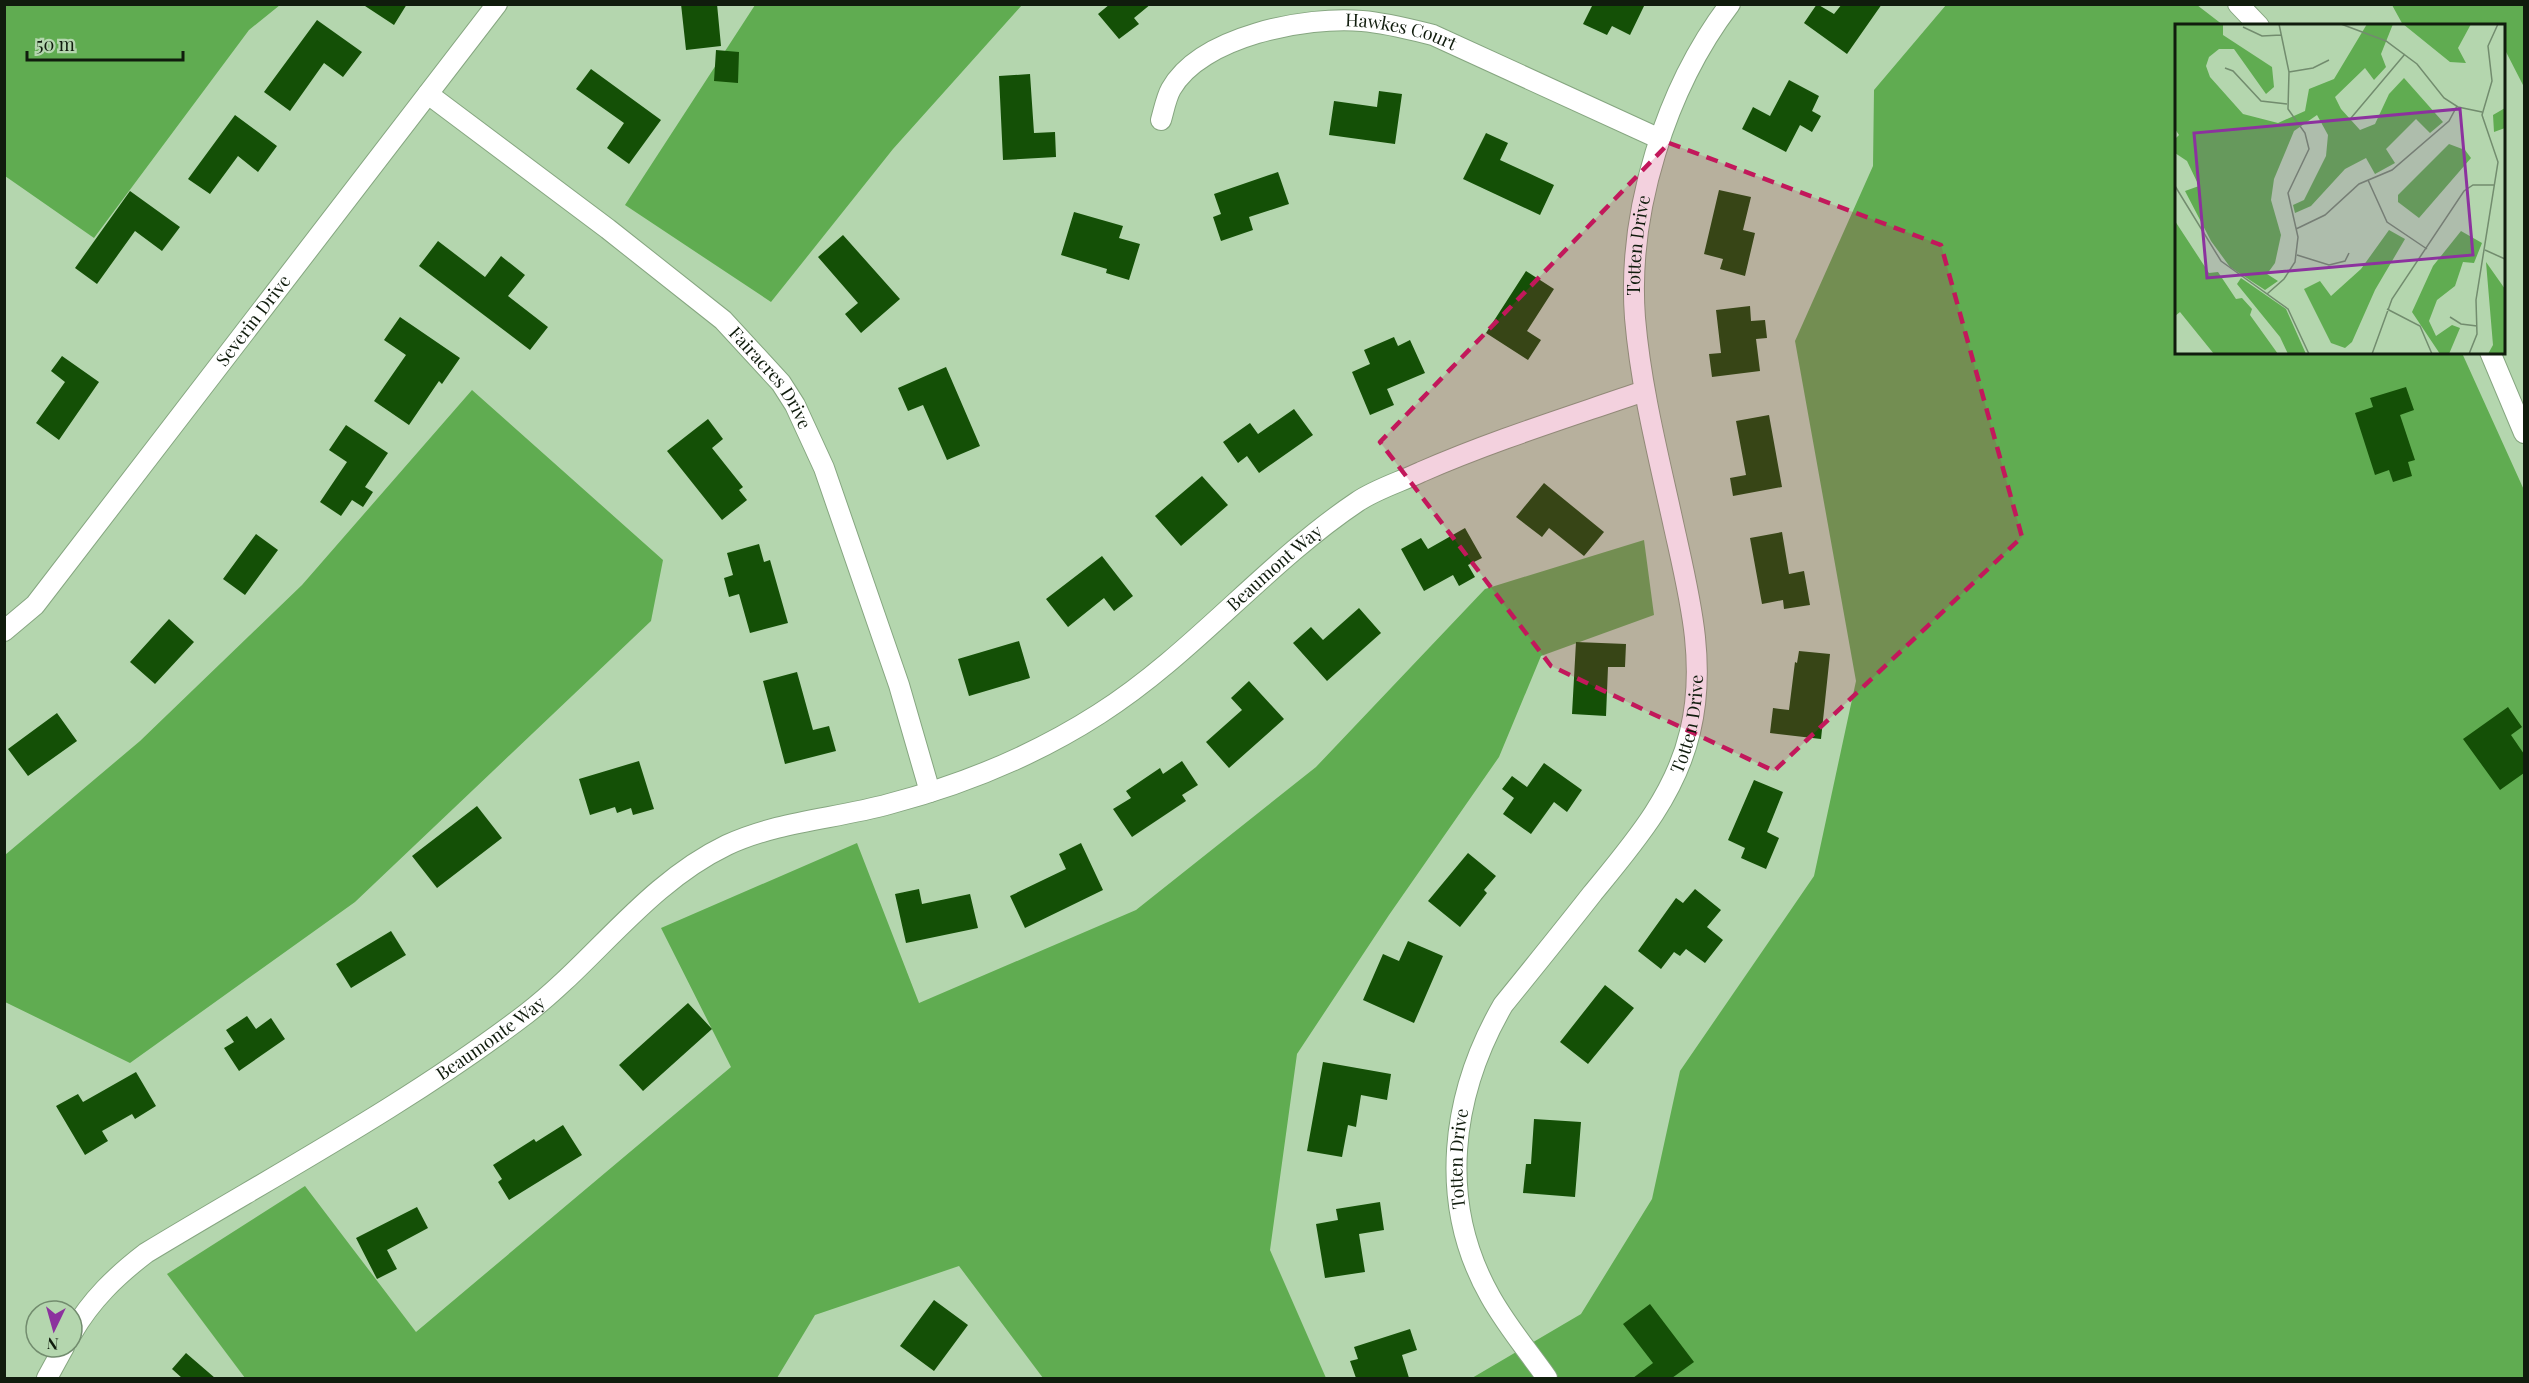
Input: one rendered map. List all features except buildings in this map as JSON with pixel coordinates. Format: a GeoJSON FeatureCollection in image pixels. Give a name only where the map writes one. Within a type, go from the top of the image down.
{"type":"FeatureCollection","features":[{"type":"Feature","properties":{"kind":"street","name":"Severin Drive"},"geometry":{"type":"LineString","coordinates":[[4,631],[34,605],[497,4]]}},
{"type":"Feature","properties":{"kind":"street","name":"Totten Drive"},"geometry":{"type":"LineString","coordinates":[[1547,1378],[1491,1298],[1461,1227],[1456,1176],[1459,1128],[1467,1084],[1490,1028],[1503,1005],[1649,824],[1671,786],[1691,730],[1698,678],[1695,622],[1644,391],[1635,316],[1636,260],[1646,190],[1660,139],[1682,81],[1730,4]]}},
{"type":"Feature","properties":{"kind":"street"},"geometry":{"type":"LineString","coordinates":[[2238,4],[2257,24]]}},
{"type":"Feature","properties":{"kind":"street","name":"Hawkes Court"},"geometry":{"type":"LineString","coordinates":[[1161,120],[1171,89],[1185,72],[1212,52],[1283,27],[1317,21],[1359,21],[1395,24],[1433,35],[1660,139]]}},
{"type":"Feature","properties":{"kind":"street","name":"Fairacres Drive"},"geometry":{"type":"LineString","coordinates":[[428,94],[608,229],[723,321],[781,383],[795,405],[824,468],[899,685],[930,792]]}},
{"type":"Feature","properties":{"kind":"street"},"geometry":{"type":"LineString","coordinates":[[2491,354],[2524,433]]}},
{"type":"Feature","properties":{"kind":"street","name":"Beaumont Way"},"geometry":{"type":"LineString","coordinates":[[930,792],[1014,761],[1100,713],[1188,645],[1330,520],[1363,498],[1475,449],[1644,391]]}},
{"type":"Feature","properties":{"kind":"street","name":"Beaumonte Way"},"geometry":{"type":"LineString","coordinates":[[84,1313],[111,1280],[146,1253],[459,1064],[531,1010],[652,895],[691,865],[728,845],[771,828],[887,805],[930,792]]}},
{"type":"Feature","properties":{"kind":"street"},"geometry":{"type":"LineString","coordinates":[[47,1378],[57,1359]]}},
{"type":"Feature","properties":{"kind":"highlighted area"},"geometry":{"type":"Polygon","coordinates":[[[1669,143],[1941,245],[2022,537],[1774,771],[1551,666],[1380,442],[1669,143]]]}},
{"type":"Feature","properties":{"kind":"green space"},"geometry":{"type":"Polygon","coordinates":[[[5,4],[280,5],[249,30],[94,238],[5,176],[5,4]]]}},
{"type":"Feature","properties":{"kind":"green space"},"geometry":{"type":"Polygon","coordinates":[[[755,5],[1022,5],[893,149],[771,302],[625,205],[755,5]]]}},
{"type":"Feature","properties":{"kind":"green space"},"geometry":{"type":"Polygon","coordinates":[[[1946,5],[2197,5],[2222,24],[2175,24],[2175,354],[2462,354],[2524,490],[2524,1378],[1472,1378],[1581,1314],[1652,1199],[1680,1071],[1814,876],[1856,681],[1795,341],[1873,166],[1874,90],[1946,5]]]}},
{"type":"Feature","properties":{"kind":"green space"},"geometry":{"type":"Polygon","coordinates":[[[2392,5],[2524,5],[2524,87],[2505,50],[2505,24],[2402,24],[2392,5]]]}},
{"type":"Feature","properties":{"kind":"green space"},"geometry":{"type":"Polygon","coordinates":[[[472,390],[663,560],[651,621],[355,902],[130,1063],[5,1002],[5,855],[140,741],[302,585],[472,390]]]}},
{"type":"Feature","properties":{"kind":"green space"},"geometry":{"type":"Polygon","coordinates":[[[1644,540],[1654,615],[1541,656],[1499,757],[1389,915],[1297,1054],[1270,1250],[1326,1378],[1043,1378],[959,1266],[815,1315],[777,1378],[245,1378],[167,1274],[305,1186],[416,1332],[731,1067],[661,928],[857,843],[919,1003],[1136,910],[1316,767],[1485,589],[1644,540]]]}}]}
